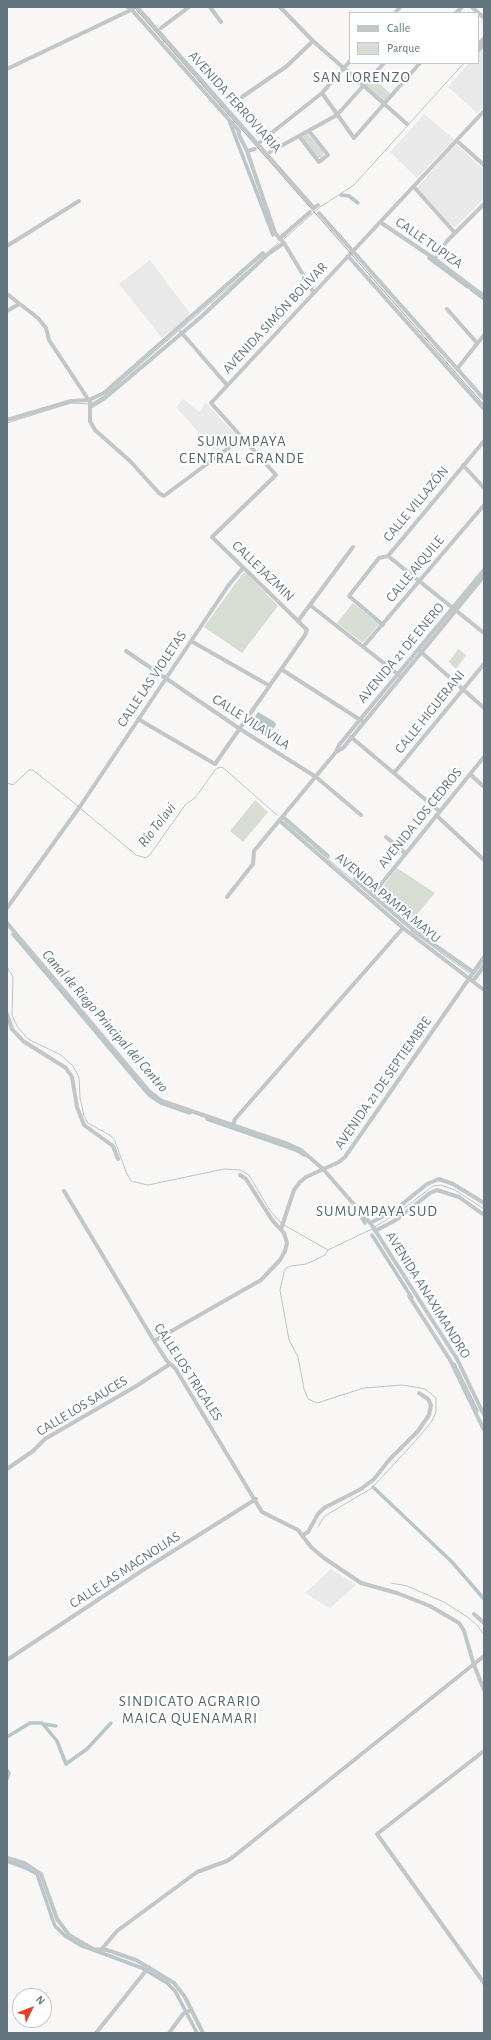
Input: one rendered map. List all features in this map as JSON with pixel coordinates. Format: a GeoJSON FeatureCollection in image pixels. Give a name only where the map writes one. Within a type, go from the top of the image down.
{"type":"FeatureCollection","features":[{"type":"Feature","properties":{"kind":"street"},"geometry":{"type":"LineString","coordinates":[[161,28],[189,7]]}},
{"type":"Feature","properties":{"kind":"street"},"geometry":{"type":"LineString","coordinates":[[210,7],[221,22]]}},
{"type":"Feature","properties":{"kind":"street"},"geometry":{"type":"LineString","coordinates":[[280,7],[313,41],[407,124]]}},
{"type":"Feature","properties":{"kind":"street"},"geometry":{"type":"LineString","coordinates":[[7,69],[135,8]]}},
{"type":"Feature","properties":{"kind":"street","name":"AVENIDA FERROVIARIA"},"geometry":{"type":"LineString","coordinates":[[135,8],[235,124],[247,151],[255,149]]}},
{"type":"Feature","properties":{"kind":"street","name":"AVENIDA FERROVIARIA"},"geometry":{"type":"LineString","coordinates":[[135,8],[314,208],[318,206]]}},
{"type":"Feature","properties":{"kind":"street"},"geometry":{"type":"LineString","coordinates":[[242,97],[287,66],[313,41]]}},
{"type":"Feature","properties":{"kind":"street"},"geometry":{"type":"LineString","coordinates":[[260,142],[322,93],[349,62]]}},
{"type":"Feature","properties":{"kind":"street"},"geometry":{"type":"LineString","coordinates":[[270,152],[337,115],[383,64]]}},
{"type":"Feature","properties":{"kind":"street"},"geometry":{"type":"LineString","coordinates":[[322,93],[354,138],[419,64]]}},
{"type":"Feature","properties":{"kind":"street","name":"AVENIDA SIMÓN BOLÍVAR"},"geometry":{"type":"LineString","coordinates":[[212,537],[276,475],[211,403],[484,111]]}},
{"type":"Feature","properties":{"kind":"street"},"geometry":{"type":"LineString","coordinates":[[299,136],[319,162],[328,156],[308,131]]}},
{"type":"Feature","properties":{"kind":"street"},"geometry":{"type":"LineString","coordinates":[[457,140],[484,165]]}},
{"type":"Feature","properties":{"kind":"street"},"geometry":{"type":"LineString","coordinates":[[247,151],[275,233],[279,239],[284,242],[314,293]]}},
{"type":"Feature","properties":{"kind":"street"},"geometry":{"type":"LineString","coordinates":[[414,187],[455,233]]}},
{"type":"Feature","properties":{"kind":"street"},"geometry":{"type":"LineString","coordinates":[[7,246],[79,201]]}},
{"type":"Feature","properties":{"kind":"street"},"geometry":{"type":"LineString","coordinates":[[435,259],[455,233],[484,204]]}},
{"type":"Feature","properties":{"kind":"street"},"geometry":{"type":"LineString","coordinates":[[279,239],[310,212]]}},
{"type":"Feature","properties":{"kind":"street"},"geometry":{"type":"LineString","coordinates":[[319,213],[484,398]]}},
{"type":"Feature","properties":{"kind":"street","name":"CALLE TUPIZA"},"geometry":{"type":"LineString","coordinates":[[380,222],[435,259],[484,296]]}},
{"type":"Feature","properties":{"kind":"street"},"geometry":{"type":"LineString","coordinates":[[7,420],[71,401],[91,403],[105,398],[284,242]]}},
{"type":"Feature","properties":{"kind":"street"},"geometry":{"type":"LineString","coordinates":[[91,403],[263,253]]}},
{"type":"Feature","properties":{"kind":"street"},"geometry":{"type":"LineString","coordinates":[[348,256],[484,409]]}},
{"type":"Feature","properties":{"kind":"street"},"geometry":{"type":"LineString","coordinates":[[7,294],[38,318],[46,328],[49,340],[91,403],[90,421],[95,430],[130,461],[159,493],[164,496],[243,437]]}},
{"type":"Feature","properties":{"kind":"street"},"geometry":{"type":"LineString","coordinates":[[7,311],[19,304]]}},
{"type":"Feature","properties":{"kind":"street"},"geometry":{"type":"LineString","coordinates":[[447,310],[478,343]]}},
{"type":"Feature","properties":{"kind":"street"},"geometry":{"type":"LineString","coordinates":[[181,332],[227,385]]}},
{"type":"Feature","properties":{"kind":"street"},"geometry":{"type":"LineString","coordinates":[[457,369],[484,334]]}},
{"type":"Feature","properties":{"kind":"street","name":"CALLE VILLAZÓN"},"geometry":{"type":"LineString","coordinates":[[383,624],[349,596],[379,558],[388,556],[484,441]]}},
{"type":"Feature","properties":{"kind":"street"},"geometry":{"type":"LineString","coordinates":[[463,465],[484,488]]}},
{"type":"Feature","properties":{"kind":"street","name":"CALLE AIQUILE"},"geometry":{"type":"LineString","coordinates":[[363,647],[420,582],[484,505]]}},
{"type":"Feature","properties":{"kind":"street","name":"CALLE JAZMIN"},"geometry":{"type":"LineString","coordinates":[[212,537],[298,621]]}},
{"type":"Feature","properties":{"kind":"street"},"geometry":{"type":"LineString","coordinates":[[138,719],[215,764],[305,636],[307,630],[298,621],[353,548]]}},
{"type":"Feature","properties":{"kind":"street"},"geometry":{"type":"LineString","coordinates":[[388,556],[484,633]]}},
{"type":"Feature","properties":{"kind":"street","name":"CALLE LAS VIOLETAS"},"geometry":{"type":"LineString","coordinates":[[7,908],[80,806],[228,586],[243,568]]}},
{"type":"Feature","properties":{"kind":"street","name":"AVENIDA 21 DE ENERO"},"geometry":{"type":"LineString","coordinates":[[454,610],[484,571]]}},
{"type":"Feature","properties":{"kind":"street","name":"AVENIDA 21 DE ENERO"},"geometry":{"type":"LineString","coordinates":[[227,897],[253,864],[254,851],[316,778],[336,752],[339,745],[350,736],[419,651],[484,576]]}},
{"type":"Feature","properties":{"kind":"street"},"geometry":{"type":"LineString","coordinates":[[310,605],[400,675]]}},
{"type":"Feature","properties":{"kind":"street"},"geometry":{"type":"LineString","coordinates":[[191,641],[270,686]]}},
{"type":"Feature","properties":{"kind":"street","name":"CALLE VILA VILA"},"geometry":{"type":"LineString","coordinates":[[126,651],[240,729],[316,778],[361,816]]}},
{"type":"Feature","properties":{"kind":"street"},"geometry":{"type":"LineString","coordinates":[[419,651],[484,708]]}},
{"type":"Feature","properties":{"kind":"street","name":"CALLE HIGUERANI"},"geometry":{"type":"LineString","coordinates":[[394,773],[484,664]]}},
{"type":"Feature","properties":{"kind":"street"},"geometry":{"type":"LineString","coordinates":[[281,669],[362,721]]}},
{"type":"Feature","properties":{"kind":"street"},"geometry":{"type":"LineString","coordinates":[[350,736],[439,811]]}},
{"type":"Feature","properties":{"kind":"street","name":"AVENIDA LOS CEDROS"},"geometry":{"type":"LineString","coordinates":[[373,894],[484,757]]}},
{"type":"Feature","properties":{"kind":"street"},"geometry":{"type":"LineString","coordinates":[[470,774],[484,787]]}},
{"type":"Feature","properties":{"kind":"street"},"geometry":{"type":"LineString","coordinates":[[436,815],[484,860]]}},
{"type":"Feature","properties":{"kind":"street","name":"AVENIDA PAMPA MAYU"},"geometry":{"type":"LineString","coordinates":[[283,817],[328,856]]}},
{"type":"Feature","properties":{"kind":"street","name":"AVENIDA PAMPA MAYU"},"geometry":{"type":"LineString","coordinates":[[280,821],[403,928],[484,990]]}},
{"type":"Feature","properties":{"kind":"street"},"geometry":{"type":"LineString","coordinates":[[386,837],[405,853]]}},
{"type":"Feature","properties":{"kind":"street","name":"AVENIDA PAMPA MAYU"},"geometry":{"type":"LineString","coordinates":[[355,879],[412,929],[472,972]]}},
{"type":"Feature","properties":{"kind":"street","name":"AVENIDA ANAXIMANDRO"},"geometry":{"type":"LineString","coordinates":[[7,924],[148,1091],[162,1101],[301,1150],[323,1169],[348,1195],[373,1227],[457,1359],[484,1415]]}},
{"type":"Feature","properties":{"kind":"street"},"geometry":{"type":"LineString","coordinates":[[233,1125],[235,1119],[403,928]]}},
{"type":"Feature","properties":{"kind":"street","name":"AVENIDA 21 DE SEPTIEMBRE"},"geometry":{"type":"LineString","coordinates":[[472,980],[472,972],[484,957]]}},
{"type":"Feature","properties":{"kind":"street","name":"AVENIDA 21 DE SEPTIEMBRE"},"geometry":{"type":"LineString","coordinates":[[282,1228],[294,1190],[300,1182],[339,1162],[345,1157],[472,980],[484,966]]}},
{"type":"Feature","properties":{"kind":"street"},"geometry":{"type":"LineString","coordinates":[[7,1014],[12,1028],[23,1041],[66,1068],[73,1082],[77,1107],[84,1124],[113,1146],[118,1159]]}},
{"type":"Feature","properties":{"kind":"street"},"geometry":{"type":"LineString","coordinates":[[154,1341],[265,1276],[280,1260],[287,1247],[286,1237],[282,1228],[272,1220],[246,1179],[240,1175]]}},
{"type":"Feature","properties":{"kind":"street"},"geometry":{"type":"LineString","coordinates":[[373,1227],[427,1184],[439,1179],[453,1184],[484,1203]]}},
{"type":"Feature","properties":{"kind":"street"},"geometry":{"type":"LineString","coordinates":[[373,1227],[396,1220],[430,1193],[438,1190],[459,1197],[484,1215]]}},
{"type":"Feature","properties":{"kind":"street","name":"CALLE LOS TRIGALES"},"geometry":{"type":"LineString","coordinates":[[64,1191],[154,1341],[170,1364],[175,1368],[256,1499],[262,1512],[298,1530],[311,1546],[332,1564],[361,1583],[397,1592],[430,1606],[455,1620],[464,1631],[474,1665],[484,1690]]}},
{"type":"Feature","properties":{"kind":"street","name":"AVENIDA ANAXIMANDRO"},"geometry":{"type":"LineString","coordinates":[[409,1296],[450,1360],[484,1430]]}},
{"type":"Feature","properties":{"kind":"street","name":"CALLE LOS SAUCES"},"geometry":{"type":"LineString","coordinates":[[7,1469],[33,1451],[45,1439],[138,1385],[170,1364]]}},
{"type":"Feature","properties":{"kind":"street"},"geometry":{"type":"LineString","coordinates":[[302,1535],[308,1532],[318,1514],[324,1508],[360,1489],[374,1479],[390,1459],[418,1431],[429,1415],[431,1406],[428,1399],[419,1393]]}},
{"type":"Feature","properties":{"kind":"street","name":"CALLE LAS MAGNOLIAS"},"geometry":{"type":"LineString","coordinates":[[7,1660],[143,1570],[256,1499]]}},
{"type":"Feature","properties":{"kind":"street"},"geometry":{"type":"LineString","coordinates":[[474,1614],[484,1623]]}},
{"type":"Feature","properties":{"kind":"street"},"geometry":{"type":"LineString","coordinates":[[101,1950],[117,1931],[197,1872],[227,1861],[484,1656]]}},
{"type":"Feature","properties":{"kind":"street"},"geometry":{"type":"LineString","coordinates":[[484,1752],[377,1834],[484,1983]]}},
{"type":"Feature","properties":{"kind":"street"},"geometry":{"type":"LineString","coordinates":[[7,1858],[24,1863],[44,1879],[53,1910],[61,1925],[84,1945],[101,1950],[107,1950],[174,1983],[185,1997],[190,2011],[203,2033]]}},
{"type":"Feature","properties":{"kind":"street"},"geometry":{"type":"LineString","coordinates":[[96,2033],[147,1970]]}},
{"type":"Feature","properties":{"kind":"street"},"geometry":{"type":"LineString","coordinates":[[168,2033],[183,2014],[190,2011]]}},
{"type":"Feature","properties":{"kind":"shaded area"},"geometry":{"type":"Polygon","coordinates":[[[484,47],[484,106],[477,113],[448,87],[468,64],[479,64],[479,52],[484,47]]]}},
{"type":"Feature","properties":{"kind":"shaded area"},"geometry":{"type":"Polygon","coordinates":[[[424,114],[454,139],[417,178],[390,152],[424,114]]]}},
{"type":"Feature","properties":{"kind":"shaded area"},"geometry":{"type":"Polygon","coordinates":[[[454,145],[457,145],[484,170],[484,198],[455,227],[452,226],[417,188],[454,145]]]}},
{"type":"Feature","properties":{"kind":"shaded area"},"geometry":{"type":"Polygon","coordinates":[[[150,260],[191,315],[162,338],[119,284],[150,260]]]}},
{"type":"Feature","properties":{"kind":"shaded area"},"geometry":{"type":"Polygon","coordinates":[[[183,399],[199,412],[206,403],[237,436],[216,452],[176,407],[183,399]]]}},
{"type":"Feature","properties":{"kind":"shaded area"},"geometry":{"type":"Polygon","coordinates":[[[258,712],[275,722],[276,725],[267,737],[249,725],[258,712]]]}},
{"type":"Feature","properties":{"kind":"shaded area"},"geometry":{"type":"Polygon","coordinates":[[[331,1569],[356,1585],[330,1608],[305,1593],[331,1569]]]}},
{"type":"Feature","properties":{"kind":"green space"},"geometry":{"type":"Polygon","coordinates":[[[373,78],[391,94],[383,103],[365,87],[373,78]]]}},
{"type":"Feature","properties":{"kind":"green space"},"geometry":{"type":"Polygon","coordinates":[[[307,133],[324,153],[322,158],[318,158],[302,137],[307,133]]]}},
{"type":"Feature","properties":{"kind":"green space"},"geometry":{"type":"Polygon","coordinates":[[[243,573],[246,573],[278,606],[242,653],[204,627],[243,573]]]}},
{"type":"Feature","properties":{"kind":"green space"},"geometry":{"type":"Polygon","coordinates":[[[353,603],[379,624],[363,643],[337,623],[353,603]]]}},
{"type":"Feature","properties":{"kind":"green space"},"geometry":{"type":"Polygon","coordinates":[[[458,649],[466,655],[456,669],[449,662],[458,649]]]}},
{"type":"Feature","properties":{"kind":"green space"},"geometry":{"type":"Polygon","coordinates":[[[255,800],[268,812],[243,842],[230,831],[255,800]]]}},
{"type":"Feature","properties":{"kind":"green space"},"geometry":{"type":"Polygon","coordinates":[[[397,868],[435,893],[409,924],[379,898],[377,894],[397,868]]]}},
{"type":"Feature","properties":{"kind":"waterway"},"geometry":{"type":"LineString","coordinates":[[284,239],[320,207],[354,185],[463,64]]}},
{"type":"Feature","properties":{"kind":"waterway"},"geometry":{"type":"LineString","coordinates":[[230,123],[273,235]]}},
{"type":"Feature","properties":{"kind":"waterway"},"geometry":{"type":"LineString","coordinates":[[341,195],[349,196],[358,203]]}},
{"type":"Feature","properties":{"kind":"waterway"},"geometry":{"type":"LineString","coordinates":[[269,251],[278,243]]}},
{"type":"Feature","properties":{"kind":"waterway"},"geometry":{"type":"LineString","coordinates":[[429,258],[468,287]]}},
{"type":"Feature","properties":{"kind":"waterway"},"geometry":{"type":"LineString","coordinates":[[92,403],[104,396],[246,272]]}},
{"type":"Feature","properties":{"kind":"waterway"},"geometry":{"type":"LineString","coordinates":[[471,289],[484,299]]}},
{"type":"Feature","properties":{"kind":"waterway"},"geometry":{"type":"LineString","coordinates":[[7,423],[71,403],[89,404]]}},
{"type":"Feature","properties":{"kind":"waterway","name":"Río Tolavi"},"geometry":{"type":"LineString","coordinates":[[80,808],[136,855],[146,858],[149,856],[186,804],[195,798],[218,768],[222,767],[277,815]]}},
{"type":"Feature","properties":{"kind":"waterway","name":"Río Tolavi"},"geometry":{"type":"LineString","coordinates":[[7,783],[13,785],[29,770],[33,770],[78,806]]}},
{"type":"Feature","properties":{"kind":"waterway","name":"Río Tolavi"},"geometry":{"type":"LineString","coordinates":[[285,822],[406,926]]}},
{"type":"Feature","properties":{"kind":"waterway","name":"Río Tolavi"},"geometry":{"type":"LineString","coordinates":[[411,931],[469,973]]}},
{"type":"Feature","properties":{"kind":"waterway","name":"Canal de Riego Principal del Centro"},"geometry":{"type":"LineString","coordinates":[[13,934],[149,1095],[161,1103],[190,1113]]}},
{"type":"Feature","properties":{"kind":"waterway","name":"Río Tolavi"},"geometry":{"type":"LineString","coordinates":[[474,974],[484,962]]}},
{"type":"Feature","properties":{"kind":"waterway"},"geometry":{"type":"LineString","coordinates":[[7,967],[13,977],[12,1015],[17,1026],[28,1039],[61,1055],[73,1066],[79,1077],[80,1098],[84,1116],[88,1123],[111,1136],[115,1141],[126,1172],[131,1181],[148,1185],[224,1169],[240,1170],[249,1175],[269,1209],[281,1223]]}},
{"type":"Feature","properties":{"kind":"waterway","name":"Canal de Riego Principal del Centro"},"geometry":{"type":"LineString","coordinates":[[207,1119],[296,1150],[304,1155]]}},
{"type":"Feature","properties":{"kind":"waterway"},"geometry":{"type":"LineString","coordinates":[[375,1227],[402,1210],[433,1186],[441,1185],[455,1190],[484,1209]]}},
{"type":"Feature","properties":{"kind":"waterway","name":"Canal de Riego Principal del Centro"},"geometry":{"type":"LineString","coordinates":[[356,1209],[365,1223]]}},
{"type":"Feature","properties":{"kind":"waterway"},"geometry":{"type":"LineString","coordinates":[[284,1225],[328,1250]]}},
{"type":"Feature","properties":{"kind":"waterway"},"geometry":{"type":"LineString","coordinates":[[318,1527],[324,1517],[328,1514],[372,1488],[419,1437],[432,1421],[436,1412],[436,1398],[425,1389],[415,1387],[402,1385],[364,1388],[317,1403],[308,1399],[304,1389],[298,1357],[289,1340],[280,1290],[284,1272],[286,1268],[291,1266],[306,1264],[315,1260],[325,1255],[328,1250],[372,1229]]}},
{"type":"Feature","properties":{"kind":"waterway","name":"Canal de Riego Principal del Centro"},"geometry":{"type":"LineString","coordinates":[[372,1235],[412,1298]]}},
{"type":"Feature","properties":{"kind":"waterway","name":"Canal de Riego Principal del Centro"},"geometry":{"type":"LineString","coordinates":[[454,1364],[477,1411]]}},
{"type":"Feature","properties":{"kind":"waterway"},"geometry":{"type":"LineString","coordinates":[[373,1487],[452,1562],[484,1599]]}},
{"type":"Feature","properties":{"kind":"waterway"},"geometry":{"type":"LineString","coordinates":[[391,1583],[407,1586],[444,1602],[477,1625],[484,1635]]}},
{"type":"Feature","properties":{"kind":"waterway"},"geometry":{"type":"LineString","coordinates":[[7,1737],[30,1723],[42,1723],[57,1741],[66,1764],[87,1749],[111,1723]]}},
{"type":"Feature","properties":{"kind":"waterway"},"geometry":{"type":"LineString","coordinates":[[43,1724],[56,1726]]}},
{"type":"Feature","properties":{"kind":"waterway"},"geometry":{"type":"LineString","coordinates":[[7,1770],[9,1773],[7,1779]]}},
{"type":"Feature","properties":{"kind":"waterway"},"geometry":{"type":"LineString","coordinates":[[7,1861],[37,1874],[55,1926],[65,1936],[80,1945],[142,1968],[167,1983],[175,1991],[197,2033]]}},
{"type":"Feature","properties":{"kind":"tram line"},"geometry":{"type":"LineString","coordinates":[[134,7],[484,405]]}},
{"type":"Feature","properties":{"kind":"district","name":"SAN LORENZO"},"geometry":{"type":"Point","coordinates":[362,77]}},
{"type":"Feature","properties":{"kind":"district","name":"SUMUMPAYA CENTRAL GRANDE"},"geometry":{"type":"Point","coordinates":[242,450]}},
{"type":"Feature","properties":{"kind":"district","name":"SUMUMPAYA SUD"},"geometry":{"type":"Point","coordinates":[377,1211]}},
{"type":"Feature","properties":{"kind":"district","name":"SINDICATO AGRARIO MAICA QUENAMARI"},"geometry":{"type":"Point","coordinates":[190,1710]}}]}
